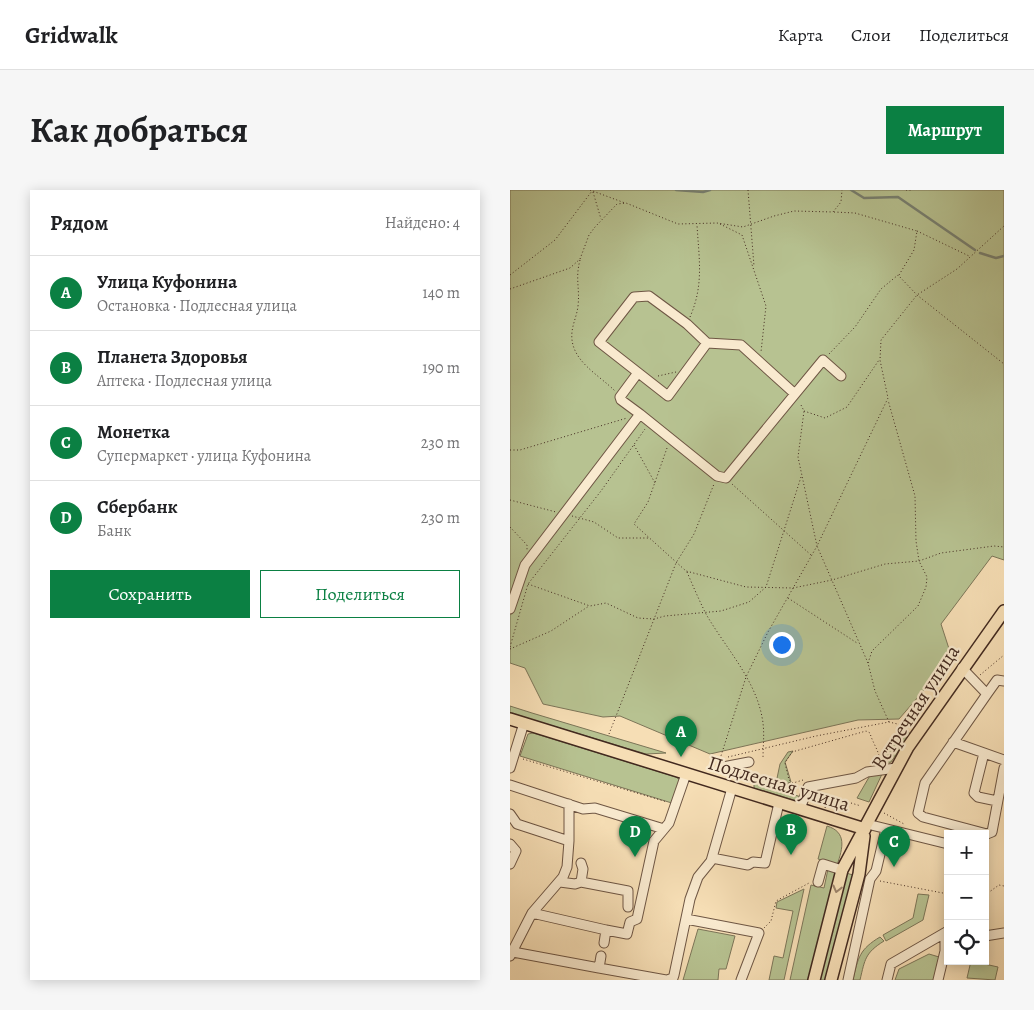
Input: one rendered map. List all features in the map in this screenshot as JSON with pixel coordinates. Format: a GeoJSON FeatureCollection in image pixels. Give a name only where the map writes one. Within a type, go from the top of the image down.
{"type":"FeatureCollection","features":[{"type":"Feature","properties":{"kind":"main road","name":"Встречная улица"},"geometry":{"type":"LineString","coordinates":[[814,980],[842,870],[896,768],[962,668],[1004,610]]}},
{"type":"Feature","properties":{"kind":"main road","name":"Подлесная улица"},"geometry":{"type":"LineString","coordinates":[[510,719],[778,803],[866,827]]}},
{"type":"Feature","properties":{"kind":"main road"},"geometry":{"type":"LineString","coordinates":[[831,980],[859,874],[866,827]]}},
{"type":"Feature","properties":{"kind":"street"},"geometry":{"type":"LineString","coordinates":[[707,343],[668,396],[639,376],[599,342],[634,297],[650,296],[687,324],[707,343],[738,344],[795,394]]}},
{"type":"Feature","properties":{"kind":"street"},"geometry":{"type":"LineString","coordinates":[[639,376],[621,395],[621,400],[651,421],[721,477],[823,360],[842,376]]}},
{"type":"Feature","properties":{"kind":"street"},"geometry":{"type":"LineString","coordinates":[[510,609],[525,565],[640,414]]}},
{"type":"Feature","properties":{"kind":"street"},"geometry":{"type":"LineString","coordinates":[[962,668],[987,694]]}},
{"type":"Feature","properties":{"kind":"street"},"geometry":{"type":"LineString","coordinates":[[969,830],[923,817],[918,812],[925,783],[996,680],[1004,681]]}},
{"type":"Feature","properties":{"kind":"street"},"geometry":{"type":"LineString","coordinates":[[510,768],[524,723]]}},
{"type":"Feature","properties":{"kind":"street"},"geometry":{"type":"LineString","coordinates":[[953,742],[1004,760]]}},
{"type":"Feature","properties":{"kind":"street"},"geometry":{"type":"LineString","coordinates":[[984,753],[974,793],[978,797],[997,802]]}},
{"type":"Feature","properties":{"kind":"street"},"geometry":{"type":"LineString","coordinates":[[723,767],[749,762]]}},
{"type":"Feature","properties":{"kind":"street"},"geometry":{"type":"LineString","coordinates":[[800,809],[807,789],[810,786],[856,778],[867,772],[896,768]]}},
{"type":"Feature","properties":{"kind":"street"},"geometry":{"type":"LineString","coordinates":[[989,833],[992,832],[1004,768]]}},
{"type":"Feature","properties":{"kind":"street"},"geometry":{"type":"LineString","coordinates":[[532,913],[627,934],[630,922],[637,919],[654,841],[664,829],[677,805],[686,774]]}},
{"type":"Feature","properties":{"kind":"street"},"geometry":{"type":"LineString","coordinates":[[510,785],[584,809],[595,808],[664,829]]}},
{"type":"Feature","properties":{"kind":"street"},"geometry":{"type":"LineString","coordinates":[[569,804],[567,867],[560,882],[532,913],[511,954],[666,980],[673,978],[690,899],[698,877],[712,858],[732,788]]}},
{"type":"Feature","properties":{"kind":"street"},"geometry":{"type":"LineString","coordinates":[[712,858],[748,865],[753,862],[765,863],[778,803]]}},
{"type":"Feature","properties":{"kind":"street"},"geometry":{"type":"LineString","coordinates":[[510,814],[517,824],[569,841]]}},
{"type":"Feature","properties":{"kind":"street"},"geometry":{"type":"LineString","coordinates":[[866,827],[886,829],[944,843]]}},
{"type":"Feature","properties":{"kind":"street"},"geometry":{"type":"LineString","coordinates":[[848,980],[870,878],[876,871],[886,829]]}},
{"type":"Feature","properties":{"kind":"street"},"geometry":{"type":"LineString","coordinates":[[510,844],[516,851],[510,864]]}},
{"type":"Feature","properties":{"kind":"street"},"geometry":{"type":"LineString","coordinates":[[581,863],[583,869],[581,882]]}},
{"type":"Feature","properties":{"kind":"street"},"geometry":{"type":"LineString","coordinates":[[814,882],[822,864],[842,870]]}},
{"type":"Feature","properties":{"kind":"street"},"geometry":{"type":"LineString","coordinates":[[560,882],[575,884],[581,882],[628,891],[628,906]]}},
{"type":"Feature","properties":{"kind":"street"},"geometry":{"type":"LineString","coordinates":[[686,919],[759,933],[741,980]]}},
{"type":"Feature","properties":{"kind":"street"},"geometry":{"type":"LineString","coordinates":[[604,943],[606,930]]}},
{"type":"Feature","properties":{"kind":"street"},"geometry":{"type":"LineString","coordinates":[[887,980],[891,964],[944,933]]}},
{"type":"Feature","properties":{"kind":"street"},"geometry":{"type":"LineString","coordinates":[[989,936],[1004,934]]}},
{"type":"Feature","properties":{"kind":"street"},"geometry":{"type":"LineString","coordinates":[[599,968],[601,956]]}},
{"type":"Feature","properties":{"kind":"street"},"geometry":{"type":"LineString","coordinates":[[938,980],[944,956]]}},
{"type":"Feature","properties":{"kind":"path"},"geometry":{"type":"LineString","coordinates":[[748,190],[754,270]]}},
{"type":"Feature","properties":{"kind":"path"},"geometry":{"type":"LineString","coordinates":[[833,212],[841,202],[842,190]]}},
{"type":"Feature","properties":{"kind":"path"},"geometry":{"type":"LineString","coordinates":[[906,190],[911,190]]}},
{"type":"Feature","properties":{"kind":"path"},"geometry":{"type":"LineString","coordinates":[[591,191],[678,224],[717,223],[743,227],[774,216],[794,212],[854,213],[916,231],[970,256]]}},
{"type":"Feature","properties":{"kind":"path"},"geometry":{"type":"LineString","coordinates":[[591,191],[600,211],[601,220]]}},
{"type":"Feature","properties":{"kind":"path"},"geometry":{"type":"LineString","coordinates":[[510,275],[556,240],[591,191]]}},
{"type":"Feature","properties":{"kind":"path"},"geometry":{"type":"LineString","coordinates":[[621,400],[614,390],[580,360],[573,349],[572,332],[579,303],[576,275],[589,235],[617,204],[626,203]]}},
{"type":"Feature","properties":{"kind":"path"},"geometry":{"type":"LineString","coordinates":[[717,223],[742,234],[766,306],[760,362]]}},
{"type":"Feature","properties":{"kind":"path"},"geometry":{"type":"LineString","coordinates":[[687,324],[698,298],[700,283],[697,225]]}},
{"type":"Feature","properties":{"kind":"path"},"geometry":{"type":"LineString","coordinates":[[868,663],[872,651],[918,606],[923,596],[927,577],[919,561],[915,496],[888,398],[880,360],[881,340],[917,295],[957,269],[1004,226]]}},
{"type":"Feature","properties":{"kind":"path"},"geometry":{"type":"LineString","coordinates":[[823,360],[839,346],[881,289],[898,275],[914,250],[916,231]]}},
{"type":"Feature","properties":{"kind":"path"},"geometry":{"type":"LineString","coordinates":[[510,289],[570,268],[580,259]]}},
{"type":"Feature","properties":{"kind":"path"},"geometry":{"type":"LineString","coordinates":[[898,275],[917,295],[1004,364]]}},
{"type":"Feature","properties":{"kind":"path"},"geometry":{"type":"LineString","coordinates":[[804,411],[825,418],[847,407],[880,360]]}},
{"type":"Feature","properties":{"kind":"path"},"geometry":{"type":"LineString","coordinates":[[639,376],[685,373]]}},
{"type":"Feature","properties":{"kind":"path"},"geometry":{"type":"LineString","coordinates":[[795,394],[804,411],[798,457],[817,546],[868,663],[877,697],[889,722]]}},
{"type":"Feature","properties":{"kind":"path"},"geometry":{"type":"LineString","coordinates":[[888,398],[817,546],[746,677],[720,759],[763,748],[889,722],[906,726]]}},
{"type":"Feature","properties":{"kind":"path"},"geometry":{"type":"LineString","coordinates":[[510,450],[520,450],[640,414]]}},
{"type":"Feature","properties":{"kind":"path"},"geometry":{"type":"LineString","coordinates":[[510,648],[528,584],[580,518],[651,421]]}},
{"type":"Feature","properties":{"kind":"path"},"geometry":{"type":"LineString","coordinates":[[670,444],[663,457],[656,483],[648,502],[634,524],[686,571],[746,587],[793,588],[832,580],[885,564],[919,561],[941,553],[994,546],[1004,547]]}},
{"type":"Feature","properties":{"kind":"path"},"geometry":{"type":"LineString","coordinates":[[634,445],[656,483]]}},
{"type":"Feature","properties":{"kind":"path"},"geometry":{"type":"LineString","coordinates":[[510,648],[550,631],[590,606],[606,604],[638,618],[654,619],[665,616],[721,611],[749,602],[766,587],[802,475]]}},
{"type":"Feature","properties":{"kind":"path"},"geometry":{"type":"LineString","coordinates":[[609,734],[676,563],[694,534],[721,477],[812,555]]}},
{"type":"Feature","properties":{"kind":"path"},"geometry":{"type":"LineString","coordinates":[[510,500],[594,522],[618,538],[650,538]]}},
{"type":"Feature","properties":{"kind":"path"},"geometry":{"type":"LineString","coordinates":[[510,527],[527,545],[525,565]]}},
{"type":"Feature","properties":{"kind":"path"},"geometry":{"type":"LineString","coordinates":[[686,571],[706,613],[746,677],[762,716],[763,759]]}},
{"type":"Feature","properties":{"kind":"path"},"geometry":{"type":"LineString","coordinates":[[528,584],[590,606]]}},
{"type":"Feature","properties":{"kind":"path"},"geometry":{"type":"LineString","coordinates":[[788,598],[858,643]]}},
{"type":"Feature","properties":{"kind":"path"},"geometry":{"type":"LineString","coordinates":[[975,681],[1004,655]]}},
{"type":"Feature","properties":{"kind":"path"},"geometry":{"type":"LineString","coordinates":[[810,786],[808,779],[793,782],[789,780],[785,763],[792,752],[866,731],[870,733],[873,746],[880,756],[880,770]]}},
{"type":"Feature","properties":{"kind":"path"},"geometry":{"type":"LineString","coordinates":[[514,756],[677,805]]}},
{"type":"Feature","properties":{"kind":"path"},"geometry":{"type":"LineString","coordinates":[[825,808],[827,801]]}},
{"type":"Feature","properties":{"kind":"path"},"geometry":{"type":"LineString","coordinates":[[851,803],[861,806]]}},
{"type":"Feature","properties":{"kind":"path"},"geometry":{"type":"LineString","coordinates":[[881,812],[905,824],[902,833]]}},
{"type":"Feature","properties":{"kind":"path"},"geometry":{"type":"LineString","coordinates":[[870,878],[944,893]]}},
{"type":"Feature","properties":{"kind":"path"},"geometry":{"type":"LineString","coordinates":[[772,921],[776,901],[814,882]]}},
{"type":"Feature","properties":{"kind":"path"},"geometry":{"type":"LineString","coordinates":[[989,892],[999,885],[1004,886]]}},
{"type":"Feature","properties":{"kind":"green space"},"geometry":{"type":"Polygon","coordinates":[[[510,190],[1004,190],[1004,560],[992,556],[941,624],[952,658],[899,719],[858,720],[710,754],[620,716],[603,717],[543,704],[525,668],[510,663],[510,190]]]}},
{"type":"Feature","properties":{"kind":"green space"},"geometry":{"type":"Polygon","coordinates":[[[510,706],[666,753],[646,754],[510,713],[510,706]]]}},
{"type":"Feature","properties":{"kind":"green space"},"geometry":{"type":"Polygon","coordinates":[[[907,730],[910,734],[891,762],[887,764],[882,762],[882,756],[907,730]]]}},
{"type":"Feature","properties":{"kind":"green space"},"geometry":{"type":"Polygon","coordinates":[[[533,733],[676,777],[680,780],[675,804],[520,756],[528,734],[533,733]]]}},
{"type":"Feature","properties":{"kind":"green space"},"geometry":{"type":"Polygon","coordinates":[[[793,751],[785,762],[791,782],[788,783],[788,786],[776,783],[780,764],[788,752],[793,751]]]}},
{"type":"Feature","properties":{"kind":"green space"},"geometry":{"type":"Polygon","coordinates":[[[872,772],[882,774],[869,802],[857,798],[872,772]]]}},
{"type":"Feature","properties":{"kind":"green space"},"geometry":{"type":"Polygon","coordinates":[[[754,781],[801,797],[800,802],[754,788],[754,781]]]}},
{"type":"Feature","properties":{"kind":"green space"},"geometry":{"type":"Polygon","coordinates":[[[827,826],[838,832],[841,836],[842,847],[837,865],[818,859],[827,826]]]}},
{"type":"Feature","properties":{"kind":"green space"},"geometry":{"type":"Polygon","coordinates":[[[828,869],[836,870],[811,980],[790,980],[811,885],[824,888],[828,869]]]}},
{"type":"Feature","properties":{"kind":"green space"},"geometry":{"type":"Polygon","coordinates":[[[846,873],[853,875],[828,980],[820,980],[846,873]]]}},
{"type":"Feature","properties":{"kind":"green space"},"geometry":{"type":"Polygon","coordinates":[[[804,889],[784,980],[769,980],[774,956],[783,958],[793,911],[776,908],[777,902],[804,889]]]}},
{"type":"Feature","properties":{"kind":"green space"},"geometry":{"type":"Polygon","coordinates":[[[918,894],[929,895],[923,920],[886,941],[883,935],[913,918],[918,894]]]}},
{"type":"Feature","properties":{"kind":"green space"},"geometry":{"type":"Polygon","coordinates":[[[698,929],[735,936],[726,969],[719,969],[718,980],[683,980],[698,929]]]}},
{"type":"Feature","properties":{"kind":"green space"},"geometry":{"type":"Polygon","coordinates":[[[880,937],[884,941],[869,953],[860,980],[853,980],[861,954],[880,937]]]}},
{"type":"Feature","properties":{"kind":"green space"},"geometry":{"type":"Polygon","coordinates":[[[929,954],[939,957],[934,980],[895,980],[899,969],[929,954]]]}},
{"type":"Feature","properties":{"kind":"green space"},"geometry":{"type":"Polygon","coordinates":[[[970,965],[998,967],[995,980],[967,978],[970,965]]]}},
{"type":"Feature","properties":{"kind":"waterway"},"geometry":{"type":"LineString","coordinates":[[676,190],[703,192],[710,190]]}},
{"type":"Feature","properties":{"kind":"waterway"},"geometry":{"type":"LineString","coordinates":[[851,190],[864,198],[898,197],[975,250]]}},
{"type":"Feature","properties":{"kind":"waterway"},"geometry":{"type":"LineString","coordinates":[[980,253],[996,258],[1004,256]]}},
{"type":"Feature","properties":{"kind":"place","name":"Улица Куфонина"},"geometry":{"type":"Point","coordinates":[681,757]}},
{"type":"Feature","properties":{"kind":"place","name":"Планета Здоровья"},"geometry":{"type":"Point","coordinates":[791,855]}},
{"type":"Feature","properties":{"kind":"place","name":"Сбербанк"},"geometry":{"type":"Point","coordinates":[635,857]}},
{"type":"Feature","properties":{"kind":"place","name":"Монетка"},"geometry":{"type":"Point","coordinates":[894,867]}}]}
